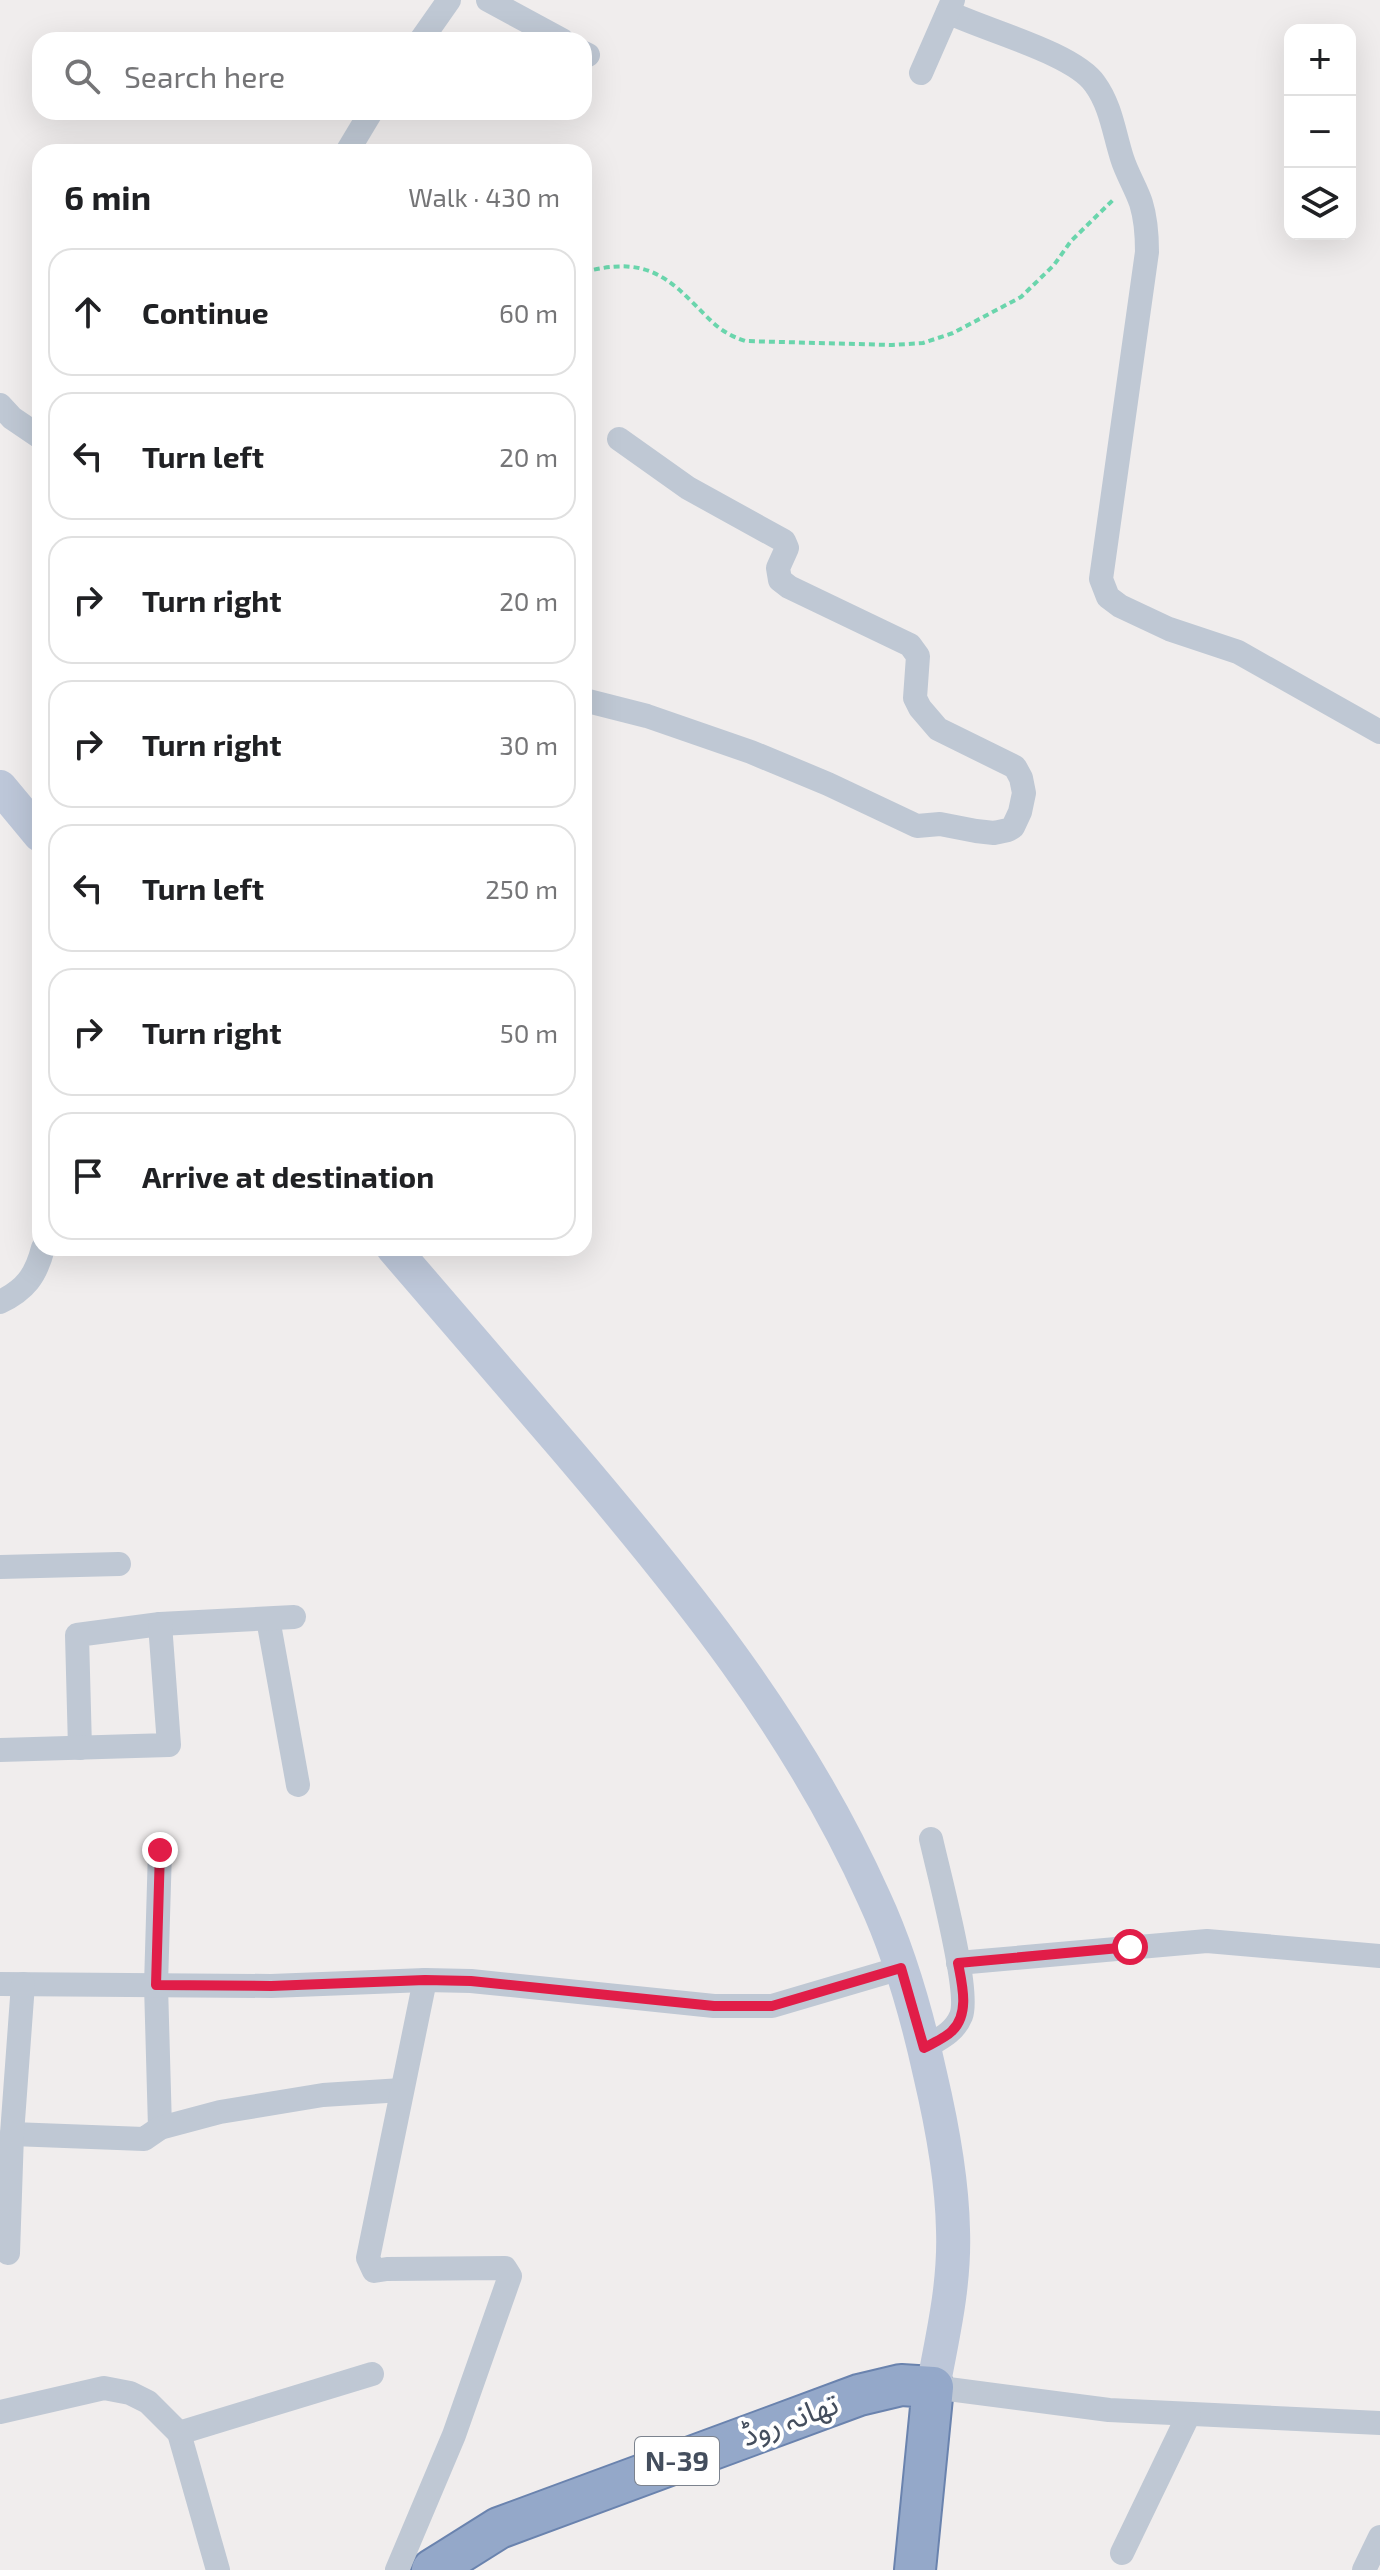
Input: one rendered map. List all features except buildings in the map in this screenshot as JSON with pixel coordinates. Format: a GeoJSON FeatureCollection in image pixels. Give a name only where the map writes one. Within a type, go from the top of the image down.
{"type":"FeatureCollection","features":[{"type":"Feature","properties":{"kind":"highway","name":"تھانہ روڈ"},"geometry":{"type":"LineString","coordinates":[[432,2570],[499,2528],[660,2467],[877,2389],[901,2385],[933,2387]]}},
{"type":"Feature","properties":{"kind":"highway"},"geometry":{"type":"LineString","coordinates":[[915,2570],[933,2387]]}},
{"type":"Feature","properties":{"kind":"main road"},"geometry":{"type":"LineString","coordinates":[[0,787],[32,825]]}},
{"type":"Feature","properties":{"kind":"main road"},"geometry":{"type":"LineString","coordinates":[[400,1256],[652,1550],[722,1639],[794,1747],[831,1811],[875,1900],[901,1968],[924,2048],[948,2159],[953,2232],[951,2295],[933,2387]]}},
{"type":"Feature","properties":{"kind":"street"},"geometry":{"type":"LineString","coordinates":[[427,32],[449,0]]}},
{"type":"Feature","properties":{"kind":"street"},"geometry":{"type":"LineString","coordinates":[[488,0],[547,32]]}},
{"type":"Feature","properties":{"kind":"street"},"geometry":{"type":"LineString","coordinates":[[921,73],[951,6],[1080,69],[1094,81],[1111,117],[1123,162],[1141,203],[1147,252],[1101,579],[1108,597],[1169,629],[1238,652],[1380,732]]}},
{"type":"Feature","properties":{"kind":"street"},"geometry":{"type":"LineString","coordinates":[[352,144],[366,120]]}},
{"type":"Feature","properties":{"kind":"street"},"geometry":{"type":"LineString","coordinates":[[0,405],[32,432]]}},
{"type":"Feature","properties":{"kind":"street"},"geometry":{"type":"LineString","coordinates":[[592,702],[647,716],[751,752],[917,826],[940,824],[994,833],[1013,827],[1020,812],[1023,784],[1015,767],[938,729],[920,708],[915,698],[918,656],[910,645],[789,587],[780,580],[778,568],[787,548],[784,541],[688,488],[619,439]]}},
{"type":"Feature","properties":{"kind":"street"},"geometry":{"type":"LineString","coordinates":[[0,1302],[21,1292],[41,1256]]}},
{"type":"Feature","properties":{"kind":"street"},"geometry":{"type":"LineString","coordinates":[[0,1567],[119,1564]]}},
{"type":"Feature","properties":{"kind":"street"},"geometry":{"type":"LineString","coordinates":[[80,1748],[77,1635],[160,1624],[294,1617]]}},
{"type":"Feature","properties":{"kind":"street"},"geometry":{"type":"LineString","coordinates":[[268,1619],[298,1785]]}},
{"type":"Feature","properties":{"kind":"street"},"geometry":{"type":"LineString","coordinates":[[0,1750],[169,1745],[160,1624]]}},
{"type":"Feature","properties":{"kind":"street"},"geometry":{"type":"LineString","coordinates":[[924,2048],[953,2030],[963,2013],[963,1984],[931,1839]]}},
{"type":"Feature","properties":{"kind":"street"},"geometry":{"type":"LineString","coordinates":[[160,1850],[156,1985],[160,2128]]}},
{"type":"Feature","properties":{"kind":"street"},"geometry":{"type":"LineString","coordinates":[[958,1963],[1207,1941],[1380,1956]]}},
{"type":"Feature","properties":{"kind":"street"},"geometry":{"type":"LineString","coordinates":[[8,2253],[12,1984],[271,1986],[471,1981],[714,2006],[772,2006],[901,1968]]}},
{"type":"Feature","properties":{"kind":"street"},"geometry":{"type":"LineString","coordinates":[[397,2570],[454,2435],[510,2276],[505,2268],[374,2271],[368,2258],[425,1980]]}},
{"type":"Feature","properties":{"kind":"street"},"geometry":{"type":"LineString","coordinates":[[12,2134],[144,2139],[160,2128],[220,2112],[323,2095],[402,2090]]}},
{"type":"Feature","properties":{"kind":"street"},"geometry":{"type":"LineString","coordinates":[[179,2433],[372,2374]]}},
{"type":"Feature","properties":{"kind":"street"},"geometry":{"type":"LineString","coordinates":[[933,2387],[1109,2410],[1380,2423]]}},
{"type":"Feature","properties":{"kind":"street"},"geometry":{"type":"LineString","coordinates":[[0,2412],[104,2388],[130,2393],[148,2402],[179,2433],[218,2570]]}},
{"type":"Feature","properties":{"kind":"street"},"geometry":{"type":"LineString","coordinates":[[1122,2553],[1189,2414]]}},
{"type":"Feature","properties":{"kind":"street"},"geometry":{"type":"LineString","coordinates":[[1364,2570],[1380,2537]]}},
{"type":"Feature","properties":{"kind":"path"},"geometry":{"type":"LineString","coordinates":[[592,271],[624,266],[648,268],[678,288],[726,334],[745,341],[923,343],[953,333],[1021,297],[1054,265],[1071,241],[1132,183]]}},
{"type":"Feature","properties":{"kind":"route"},"geometry":{"type":"LineString","coordinates":[[160,1850],[156,1985],[271,1986],[471,1981],[714,2006],[772,2006],[901,1968],[924,2048],[953,2030],[963,2013],[963,1984],[958,1963],[1130,1947]]}}]}
